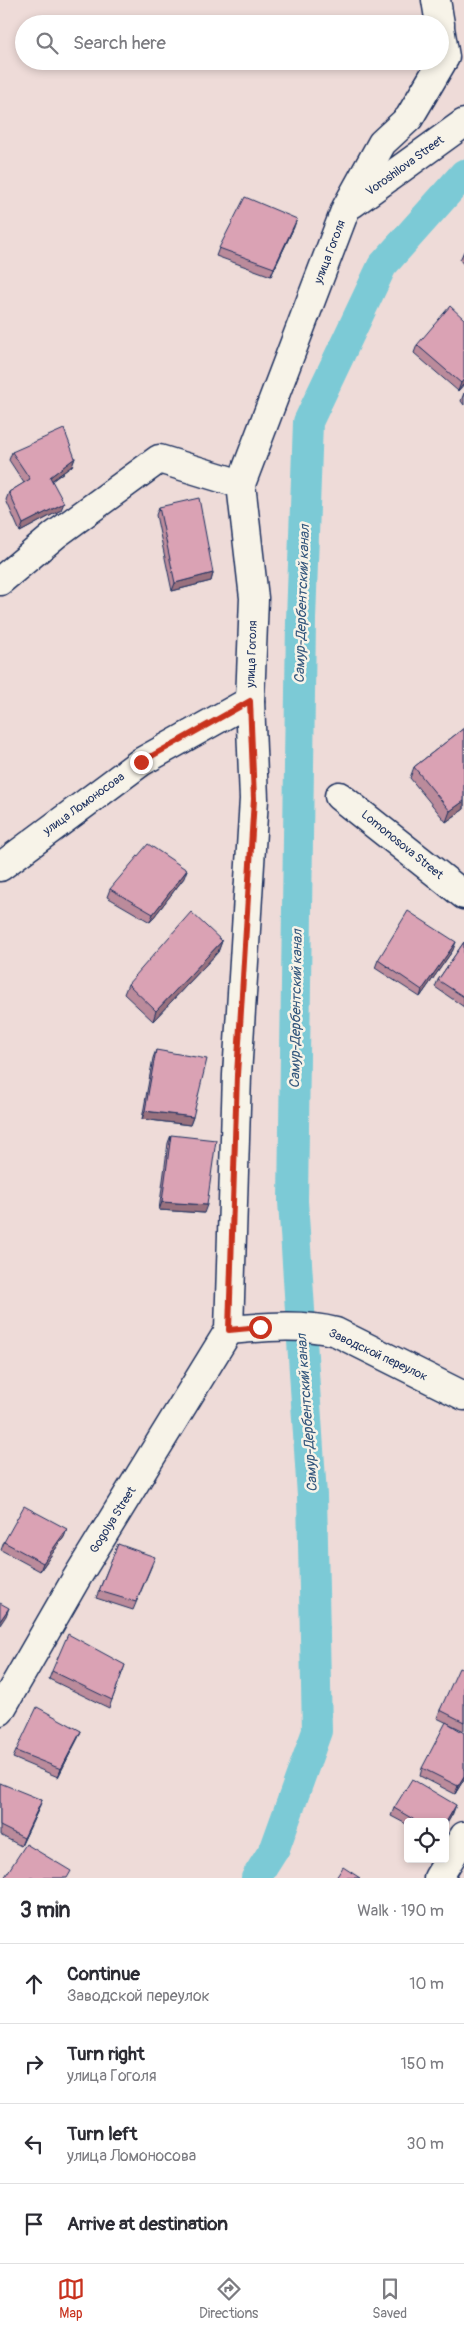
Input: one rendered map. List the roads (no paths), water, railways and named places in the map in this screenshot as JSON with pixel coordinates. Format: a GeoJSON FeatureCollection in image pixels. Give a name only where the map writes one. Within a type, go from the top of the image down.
{"type":"FeatureCollection","features":[{"type":"Feature","properties":{"kind":"street"},"geometry":{"type":"LineString","coordinates":[[436,0],[438,15]]}},
{"type":"Feature","properties":{"kind":"street","name":"улица Гоголя"},"geometry":{"type":"LineString","coordinates":[[229,1330],[237,1075],[254,799],[250,701],[254,598],[241,484],[346,208],[382,143],[409,118],[438,70]]}},
{"type":"Feature","properties":{"kind":"street","name":"Voroshilova Street"},"geometry":{"type":"LineString","coordinates":[[346,208],[464,123]]}},
{"type":"Feature","properties":{"kind":"street"},"geometry":{"type":"LineString","coordinates":[[0,581],[55,535],[159,459],[241,484]]}},
{"type":"Feature","properties":{"kind":"street","name":"улица Ломоносова"},"geometry":{"type":"LineString","coordinates":[[0,867],[141,762],[250,701]]}},
{"type":"Feature","properties":{"kind":"street","name":"Lomonosova Street"},"geometry":{"type":"LineString","coordinates":[[339,796],[464,895]]}},
{"type":"Feature","properties":{"kind":"street","name":"Заводской переулок"},"geometry":{"type":"LineString","coordinates":[[229,1330],[260,1327],[318,1327],[336,1332],[464,1396]]}},
{"type":"Feature","properties":{"kind":"street","name":"Gogolya Street"},"geometry":{"type":"LineString","coordinates":[[0,1710],[76,1579],[229,1330]]}},
{"type":"Feature","properties":{"kind":"street"},"geometry":{"type":"LineString","coordinates":[[438,1878],[464,1836]]}},
{"type":"Feature","properties":{"kind":"waterway","name":"Самур-Дербентский канал"},"geometry":{"type":"LineString","coordinates":[[256,1878],[275,1848],[317,1731],[312,1496],[293,1201],[301,620],[308,422],[382,266],[464,174]]}}]}
